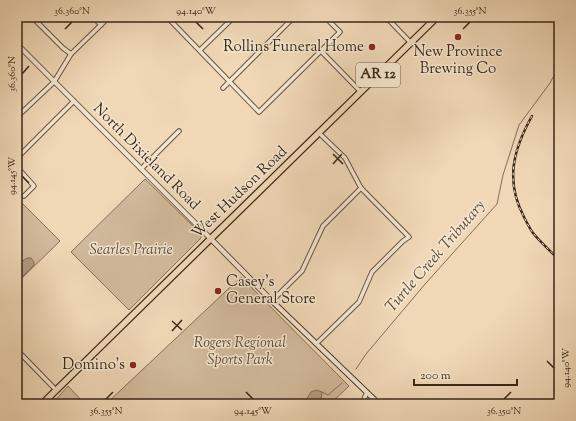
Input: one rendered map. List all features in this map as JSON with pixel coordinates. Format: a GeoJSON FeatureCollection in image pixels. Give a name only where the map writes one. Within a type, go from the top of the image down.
{"type":"FeatureCollection","features":[{"type":"Feature","properties":{"kind":"highway","name":"West Hudson Road"},"geometry":{"type":"LineString","coordinates":[[42,404],[437,17]]}},
{"type":"Feature","properties":{"kind":"main road","name":"North Dixieland Road"},"geometry":{"type":"LineString","coordinates":[[211,238],[272,301],[379,404]]}},
{"type":"Feature","properties":{"kind":"street"},"geometry":{"type":"LineString","coordinates":[[32,17],[71,54]]}},
{"type":"Feature","properties":{"kind":"street"},"geometry":{"type":"LineString","coordinates":[[93,17],[101,25]]}},
{"type":"Feature","properties":{"kind":"street"},"geometry":{"type":"LineString","coordinates":[[17,117],[54,82],[71,54],[109,17]]}},
{"type":"Feature","properties":{"kind":"street"},"geometry":{"type":"LineString","coordinates":[[200,50],[234,17]]}},
{"type":"Feature","properties":{"kind":"street"},"geometry":{"type":"LineString","coordinates":[[223,88],[294,17]]}},
{"type":"Feature","properties":{"kind":"street"},"geometry":{"type":"LineString","coordinates":[[170,18],[259,112],[340,32],[326,17]]}},
{"type":"Feature","properties":{"kind":"street"},"geometry":{"type":"LineString","coordinates":[[386,17],[411,43]]}},
{"type":"Feature","properties":{"kind":"street","name":"North Dixieland Road"},"geometry":{"type":"LineString","coordinates":[[17,44],[211,238]]}},
{"type":"Feature","properties":{"kind":"street"},"geometry":{"type":"LineString","coordinates":[[321,51],[361,92]]}},
{"type":"Feature","properties":{"kind":"street"},"geometry":{"type":"LineString","coordinates":[[17,158],[74,101]]}},
{"type":"Feature","properties":{"kind":"street"},"geometry":{"type":"LineString","coordinates":[[141,169],[179,131]]}},
{"type":"Feature","properties":{"kind":"street"},"geometry":{"type":"LineString","coordinates":[[317,343],[359,302],[372,272],[403,241],[409,237],[361,188],[345,158],[319,133]]}},
{"type":"Feature","properties":{"kind":"street"},"geometry":{"type":"LineString","coordinates":[[17,167],[34,186],[24,196]]}},
{"type":"Feature","properties":{"kind":"street"},"geometry":{"type":"LineString","coordinates":[[272,301],[302,271],[323,226],[361,188]]}},
{"type":"Feature","properties":{"kind":"street"},"geometry":{"type":"LineString","coordinates":[[17,350],[56,390]]}},
{"type":"Feature","properties":{"kind":"street"},"geometry":{"type":"LineString","coordinates":[[362,404],[367,392]]}},
{"type":"Feature","properties":{"kind":"green space","name":"Searles Prairie"},"geometry":{"type":"Polygon","coordinates":[[[145,179],[201,234],[201,238],[129,310],[71,252],[145,179]]]}},
{"type":"Feature","properties":{"kind":"green space"},"geometry":{"type":"Polygon","coordinates":[[[17,198],[60,241],[17,283],[17,198]]]}},
{"type":"Feature","properties":{"kind":"green space","name":"Rogers Regional Sports Park"},"geometry":{"type":"Polygon","coordinates":[[[241,277],[349,386],[330,404],[106,404],[241,277]]]}},
{"type":"Feature","properties":{"kind":"green space"},"geometry":{"type":"Polygon","coordinates":[[[68,386],[85,404],[52,404],[68,386]]]}},
{"type":"Feature","properties":{"kind":"shaded area"},"geometry":{"type":"Polygon","coordinates":[[[27,258],[31,258],[34,265],[17,282],[17,265],[27,258]]]}},
{"type":"Feature","properties":{"kind":"shaded area"},"geometry":{"type":"Polygon","coordinates":[[[316,390],[322,392],[321,402],[318,404],[307,404],[307,398],[311,392],[316,390]]]}},
{"type":"Feature","properties":{"kind":"waterway","name":"Turtle Creek Tributary"},"geometry":{"type":"LineString","coordinates":[[356,369],[366,354],[426,283],[497,204],[503,175],[519,125],[550,83],[559,66]]}},
{"type":"Feature","properties":{"kind":"waterway","name":"Turtle Creek Tributary"},"geometry":{"type":"LineString","coordinates":[[322,392],[328,395],[342,383]]}},
{"type":"Feature","properties":{"kind":"railway"},"geometry":{"type":"LineString","coordinates":[[532,116],[525,129],[516,153],[513,178],[515,191],[518,204],[532,231],[559,260]]}},
{"type":"Feature","properties":{"kind":"place","name":"New Province Brewing Co"},"geometry":{"type":"Point","coordinates":[458,37]}},
{"type":"Feature","properties":{"kind":"place","name":"Rollins Funeral Home"},"geometry":{"type":"Point","coordinates":[372,47]}},
{"type":"Feature","properties":{"kind":"place","name":"Casey's General Store"},"geometry":{"type":"Point","coordinates":[218,291]}},
{"type":"Feature","properties":{"kind":"place","name":"Domino's"},"geometry":{"type":"Point","coordinates":[133,365]}}]}
